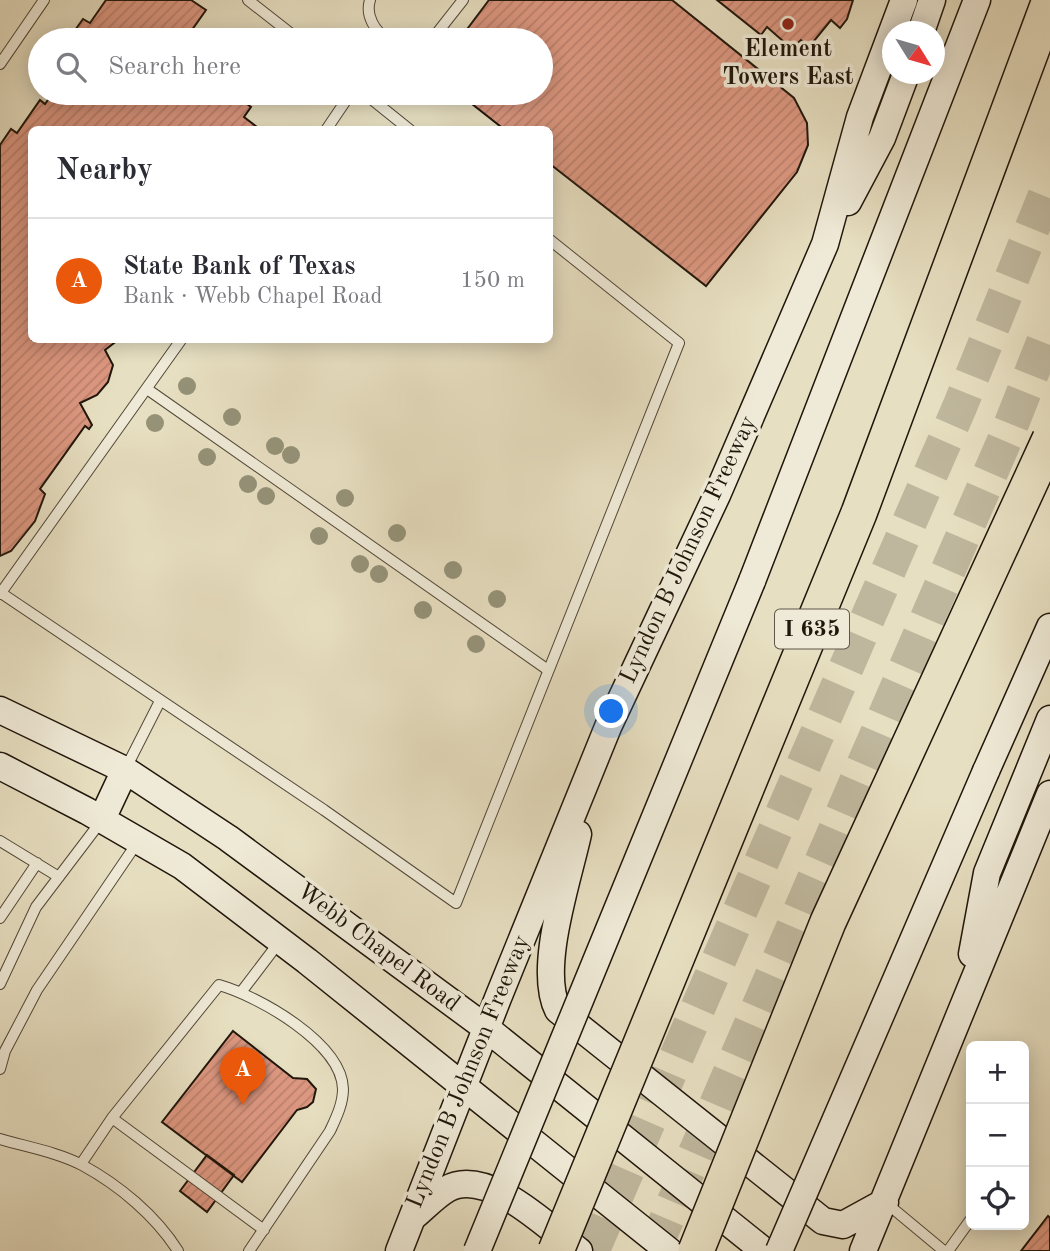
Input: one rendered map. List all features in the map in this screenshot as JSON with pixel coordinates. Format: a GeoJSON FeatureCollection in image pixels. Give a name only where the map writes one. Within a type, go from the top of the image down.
{"type":"FeatureCollection","features":[{"type":"Feature","properties":{"kind":"highway","name":"I 635"},"geometry":{"type":"LineString","coordinates":[[556,1251],[859,513],[1050,0]]}},
{"type":"Feature","properties":{"kind":"highway"},"geometry":{"type":"LineString","coordinates":[[696,1251],[828,922],[1050,439]]}},
{"type":"Feature","properties":{"kind":"main road","name":"Lyndon B Johnson Freeway"},"geometry":{"type":"LineString","coordinates":[[399,1251],[463,1085],[596,758],[717,495],[825,244],[860,117],[904,0]]}},
{"type":"Feature","properties":{"kind":"main road"},"geometry":{"type":"LineString","coordinates":[[925,21],[932,0]]}},
{"type":"Feature","properties":{"kind":"main road"},"geometry":{"type":"LineString","coordinates":[[477,1251],[752,581],[977,0]]}},
{"type":"Feature","properties":{"kind":"main road"},"geometry":{"type":"LineString","coordinates":[[825,244],[883,138],[902,84]]}},
{"type":"Feature","properties":{"kind":"main road"},"geometry":{"type":"LineString","coordinates":[[779,1251],[1050,627]]}},
{"type":"Feature","properties":{"kind":"main road","name":"Webb Chapel Road"},"geometry":{"type":"LineString","coordinates":[[0,710],[125,770],[228,838],[486,1028],[764,1251]]}},
{"type":"Feature","properties":{"kind":"main road"},"geometry":{"type":"LineString","coordinates":[[963,1007],[987,873],[1050,719]]}},
{"type":"Feature","properties":{"kind":"main road"},"geometry":{"type":"LineString","coordinates":[[596,758],[552,947],[550,981],[552,998],[558,1010],[823,1221],[843,1224],[852,1222],[885,1202]]}},
{"type":"Feature","properties":{"kind":"main road"},"geometry":{"type":"LineString","coordinates":[[0,766],[102,819],[182,866],[463,1085],[670,1251]]}},
{"type":"Feature","properties":{"kind":"main road"},"geometry":{"type":"LineString","coordinates":[[102,819],[125,770]]}},
{"type":"Feature","properties":{"kind":"main road"},"geometry":{"type":"LineString","coordinates":[[863,1251],[1050,794]]}},
{"type":"Feature","properties":{"kind":"main road"},"geometry":{"type":"LineString","coordinates":[[412,1217],[447,1188],[459,1184],[476,1184],[515,1200],[579,1251]]}},
{"type":"Feature","properties":{"kind":"lane"},"geometry":{"type":"LineString","coordinates":[[0,64],[44,0]]}},
{"type":"Feature","properties":{"kind":"lane"},"geometry":{"type":"LineString","coordinates":[[248,0],[284,28]]}},
{"type":"Feature","properties":{"kind":"lane"},"geometry":{"type":"LineString","coordinates":[[441,28],[463,0]]}},
{"type":"Feature","properties":{"kind":"lane"},"geometry":{"type":"LineString","coordinates":[[368,1],[369,14],[375,28]]}},
{"type":"Feature","properties":{"kind":"lane"},"geometry":{"type":"LineString","coordinates":[[329,126],[343,105]]}},
{"type":"Feature","properties":{"kind":"lane"},"geometry":{"type":"LineString","coordinates":[[379,105],[405,126]]}},
{"type":"Feature","properties":{"kind":"lane"},"geometry":{"type":"LineString","coordinates":[[179,343],[0,594],[324,810],[456,903],[678,343],[553,242]]}},
{"type":"Feature","properties":{"kind":"lane"},"geometry":{"type":"LineString","coordinates":[[147,389],[548,670]]}},
{"type":"Feature","properties":{"kind":"lane"},"geometry":{"type":"LineString","coordinates":[[125,770],[160,701]]}},
{"type":"Feature","properties":{"kind":"lane"},"geometry":{"type":"LineString","coordinates":[[0,984],[36,907],[102,819]]}},
{"type":"Feature","properties":{"kind":"lane"},"geometry":{"type":"LineString","coordinates":[[0,1069],[5,1051],[37,990],[138,840]]}},
{"type":"Feature","properties":{"kind":"lane"},"geometry":{"type":"LineString","coordinates":[[0,841],[59,877]]}},
{"type":"Feature","properties":{"kind":"lane"},"geometry":{"type":"LineString","coordinates":[[0,918],[37,863]]}},
{"type":"Feature","properties":{"kind":"lane"},"geometry":{"type":"LineString","coordinates":[[242,991],[280,941]]}},
{"type":"Feature","properties":{"kind":"lane"},"geometry":{"type":"LineString","coordinates":[[80,1164],[112,1118],[219,985],[242,991],[310,1035],[328,1051],[339,1069],[343,1089],[340,1110],[330,1131],[249,1251]]}},
{"type":"Feature","properties":{"kind":"lane"},"geometry":{"type":"LineString","coordinates":[[112,1118],[264,1230]]}},
{"type":"Feature","properties":{"kind":"lane"},"geometry":{"type":"LineString","coordinates":[[0,1139],[80,1164],[113,1185],[144,1211],[169,1237],[178,1251]]}},
{"type":"Feature","properties":{"kind":"lane"},"geometry":{"type":"LineString","coordinates":[[885,1202],[946,1251],[966,1225]]}},
{"type":"Feature","properties":{"kind":"building"},"geometry":{"type":"Polygon","coordinates":[[[106,0],[191,0],[206,10],[193,28],[77,28],[83,19],[90,23],[106,0]]]}},
{"type":"Feature","properties":{"kind":"building"},"geometry":{"type":"Polygon","coordinates":[[[489,0],[672,0],[794,98],[807,123],[808,145],[797,172],[706,286],[553,166],[553,126],[500,126],[473,105],[553,105],[553,28],[468,28],[489,0]]]}},
{"type":"Feature","properties":{"kind":"building","name":"Element Towers East"},"geometry":{"type":"Polygon","coordinates":[[[717,0],[853,0],[847,19],[840,28],[831,20],[809,47],[801,40],[792,49],[767,27],[761,35],[717,0]]]}},
{"type":"Feature","properties":{"kind":"building"},"geometry":{"type":"Polygon","coordinates":[[[37,105],[248,105],[251,107],[244,117],[256,126],[28,126],[28,343],[114,343],[105,350],[113,365],[108,382],[97,395],[80,403],[92,425],[89,429],[85,426],[40,489],[45,494],[35,521],[11,551],[0,556],[0,145],[11,129],[17,133],[37,105]]]}},
{"type":"Feature","properties":{"kind":"building"},"geometry":{"type":"Polygon","coordinates":[[[233,1031],[293,1078],[307,1079],[316,1089],[313,1102],[297,1110],[242,1182],[162,1122],[233,1031]]]}},
{"type":"Feature","properties":{"kind":"building"},"geometry":{"type":"Polygon","coordinates":[[[207,1155],[234,1175],[207,1212],[180,1191],[207,1155]]]}},
{"type":"Feature","properties":{"kind":"building"},"geometry":{"type":"Polygon","coordinates":[[[1048,1216],[1050,1251],[1021,1251],[1048,1216]]]}},
{"type":"Feature","properties":{"kind":"tunnel"},"geometry":{"type":"LineString","coordinates":[[592,1251],[960,406],[1050,184]]}},
{"type":"Feature","properties":{"kind":"tunnel"},"geometry":{"type":"LineString","coordinates":[[653,1251],[1009,430],[1050,326]]}},
{"type":"Feature","properties":{"kind":"place","name":"Element Towers East"},"geometry":{"type":"Point","coordinates":[788,24]}},
{"type":"Feature","properties":{"kind":"place","name":"State Bank of Texas"},"geometry":{"type":"Point","coordinates":[243,1105]}}]}
